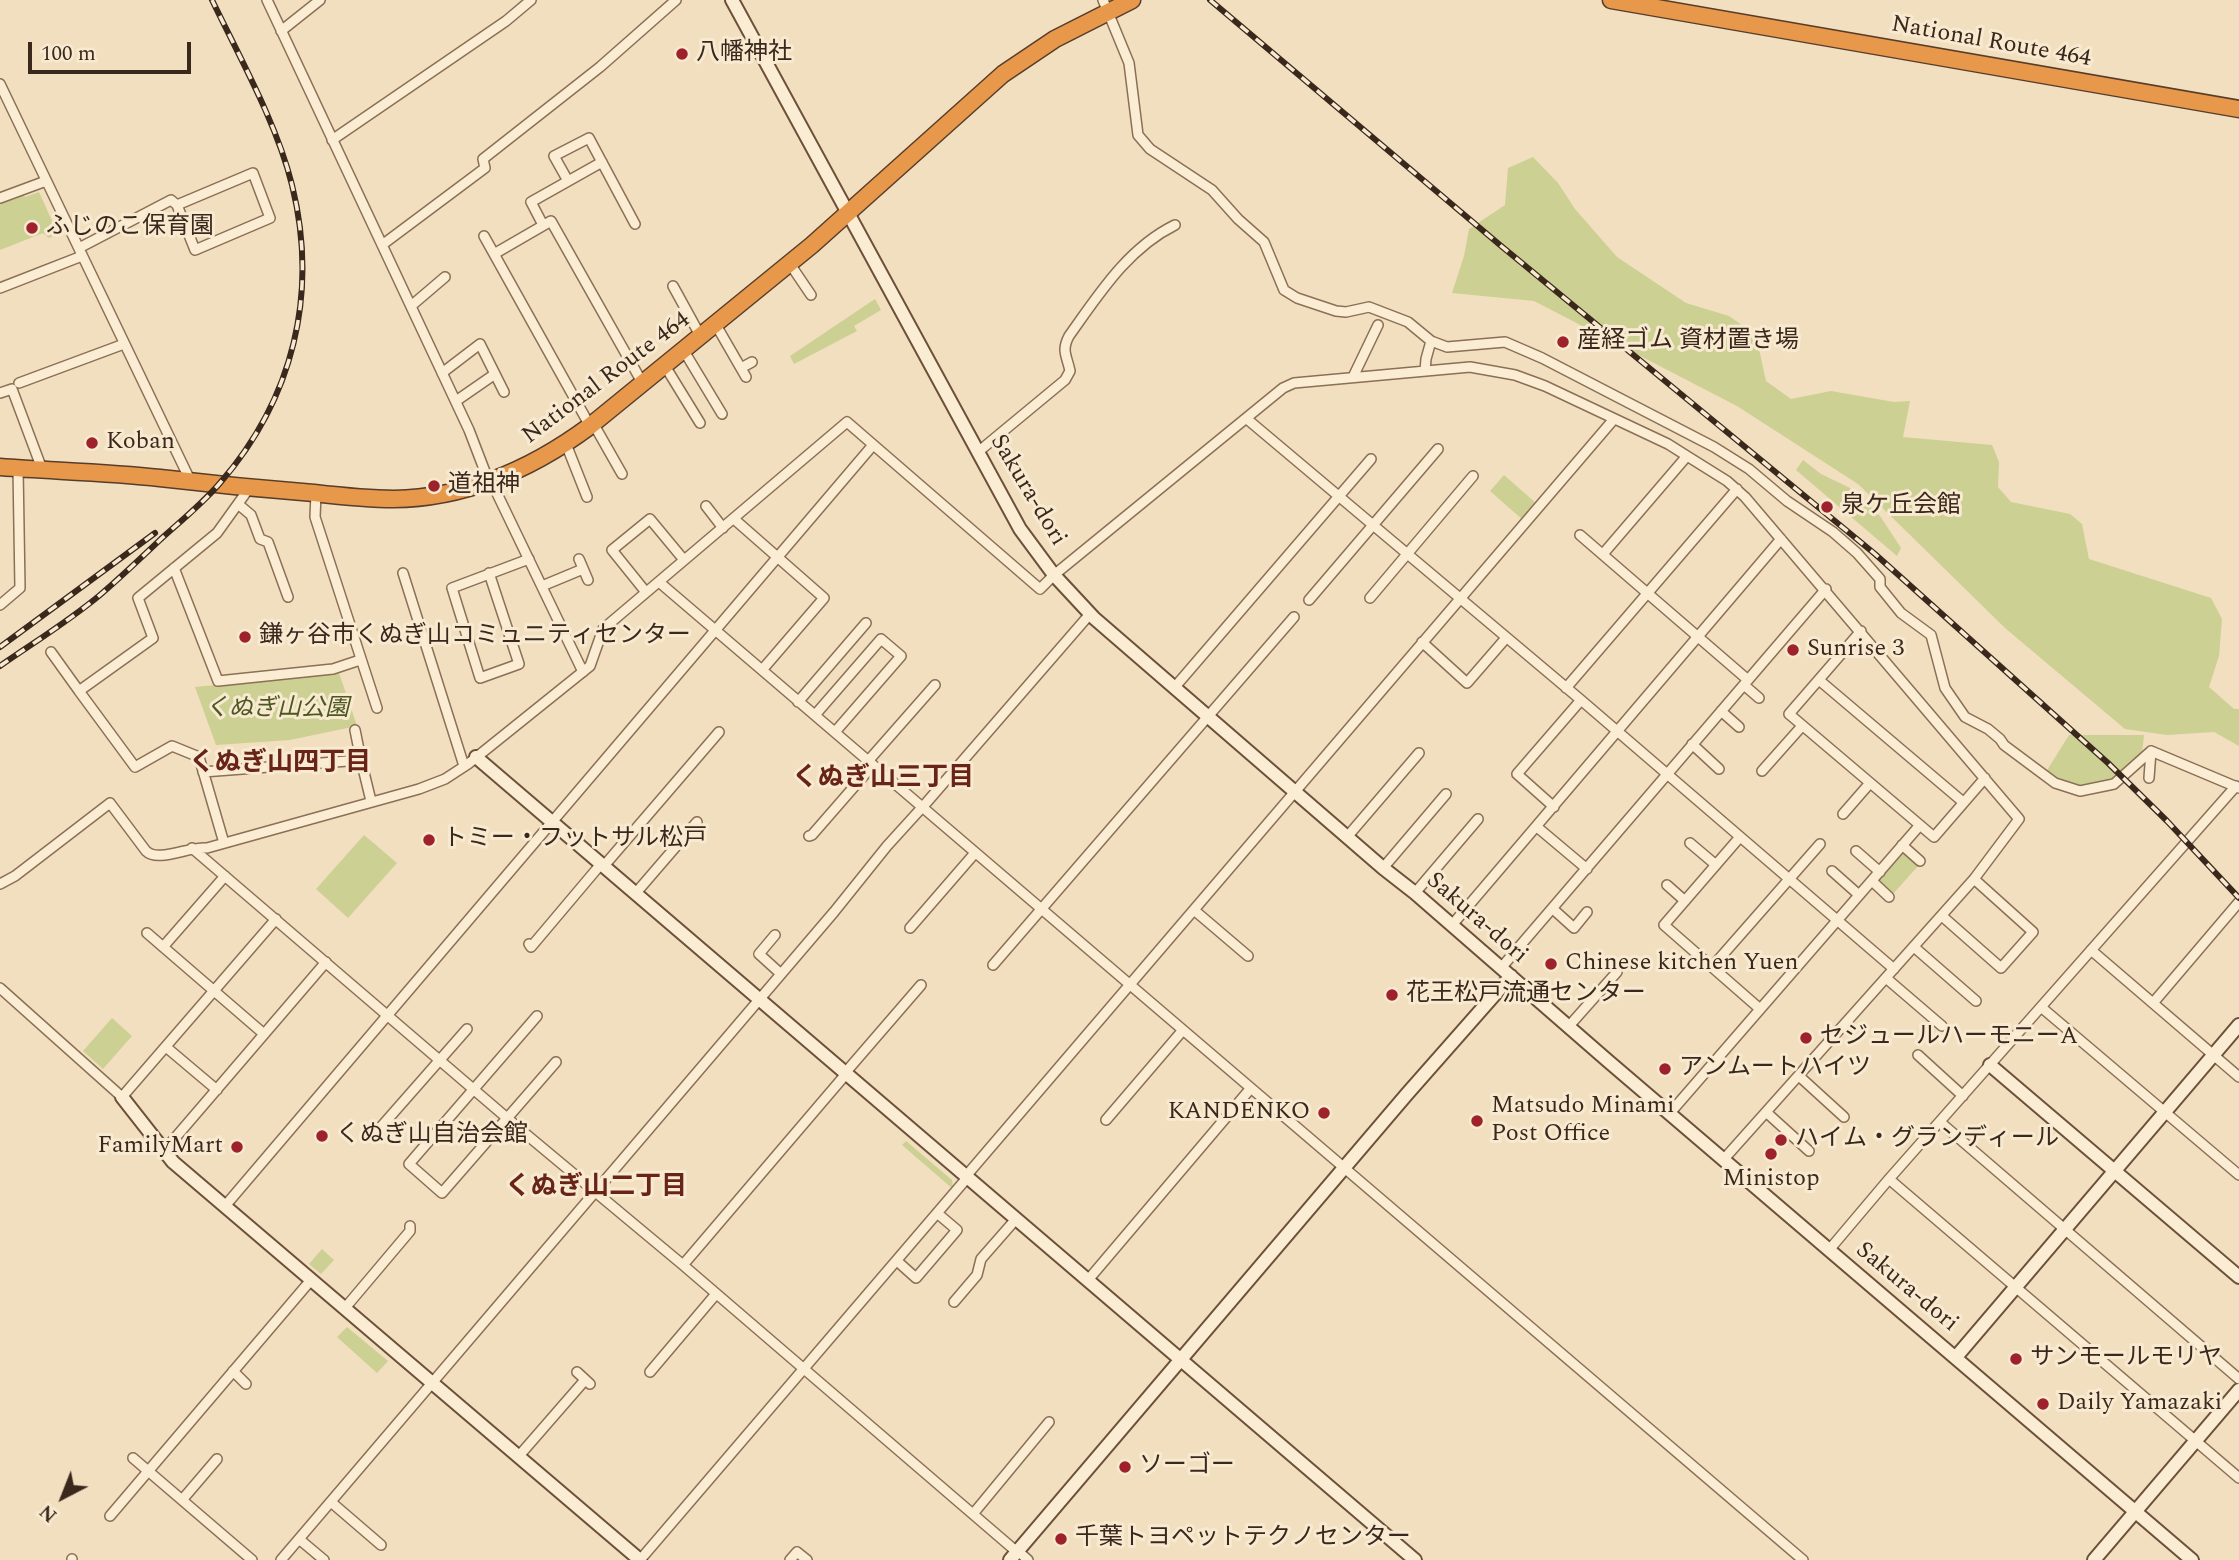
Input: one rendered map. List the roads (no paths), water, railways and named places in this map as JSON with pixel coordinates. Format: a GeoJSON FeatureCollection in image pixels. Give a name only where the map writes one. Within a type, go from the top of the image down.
{"type":"FeatureCollection","features":[{"type":"Feature","properties":{"kind":"highway","name":"National Route 464"},"geometry":{"type":"LineString","coordinates":[[0,467],[397,499],[451,492],[526,468],[592,425],[790,264],[1003,74],[1105,6],[1132,0]]}},
{"type":"Feature","properties":{"kind":"highway","name":"National Route 464"},"geometry":{"type":"LineString","coordinates":[[1611,0],[2239,109]]}},
{"type":"Feature","properties":{"kind":"street"},"geometry":{"type":"LineString","coordinates":[[267,0],[470,430],[490,481],[583,672]]}},
{"type":"Feature","properties":{"kind":"street"},"geometry":{"type":"LineString","coordinates":[[281,31],[320,0]]}},
{"type":"Feature","properties":{"kind":"street"},"geometry":{"type":"LineString","coordinates":[[332,140],[506,21],[531,0]]}},
{"type":"Feature","properties":{"kind":"street"},"geometry":{"type":"LineString","coordinates":[[382,245],[485,168],[484,159],[600,66],[676,0]]}},
{"type":"Feature","properties":{"kind":"street","name":"Sakura-dori"},"geometry":{"type":"LineString","coordinates":[[732,0],[1020,529],[1054,575],[1090,614],[1294,792],[2192,1560]]}},
{"type":"Feature","properties":{"kind":"street"},"geometry":{"type":"LineString","coordinates":[[1105,6],[1129,63],[1138,135],[1150,149],[1212,190],[1238,219],[1264,242],[1284,290],[1297,298],[1336,311],[1346,312],[1369,307],[1408,322],[1432,341],[1447,348],[1505,342],[1542,358],[1714,447],[1749,469],[1787,501],[1833,531],[1857,553],[1880,579],[1880,587],[1901,613],[1931,635],[1945,688],[1965,717],[1988,729],[2055,783],[2080,791],[2114,783],[2151,751]]}},
{"type":"Feature","properties":{"kind":"street"},"geometry":{"type":"LineString","coordinates":[[0,84],[191,482]]}},
{"type":"Feature","properties":{"kind":"street"},"geometry":{"type":"LineString","coordinates":[[568,181],[554,156],[589,138],[635,224]]}},
{"type":"Feature","properties":{"kind":"street"},"geometry":{"type":"LineString","coordinates":[[543,225],[531,202],[602,162]]}},
{"type":"Feature","properties":{"kind":"street"},"geometry":{"type":"LineString","coordinates":[[0,288],[80,252],[172,200],[177,205],[195,250],[270,218],[253,173],[177,205]]}},
{"type":"Feature","properties":{"kind":"street"},"geometry":{"type":"LineString","coordinates":[[0,198],[46,181]]}},
{"type":"Feature","properties":{"kind":"street"},"geometry":{"type":"LineString","coordinates":[[494,254],[551,221],[643,384]]}},
{"type":"Feature","properties":{"kind":"street"},"geometry":{"type":"LineString","coordinates":[[978,452],[1065,380],[1070,372],[1064,352],[1069,335],[1125,262],[1161,232],[1175,225]]}},
{"type":"Feature","properties":{"kind":"street"},"geometry":{"type":"LineString","coordinates":[[484,236],[622,474]]}},
{"type":"Feature","properties":{"kind":"street"},"geometry":{"type":"LineString","coordinates":[[790,264],[811,295]]}},
{"type":"Feature","properties":{"kind":"street"},"geometry":{"type":"LineString","coordinates":[[411,306],[439,288],[445,276]]}},
{"type":"Feature","properties":{"kind":"street"},"geometry":{"type":"LineString","coordinates":[[673,286],[701,337]]}},
{"type":"Feature","properties":{"kind":"street"},"geometry":{"type":"LineString","coordinates":[[716,325],[747,377]]}},
{"type":"Feature","properties":{"kind":"street"},"geometry":{"type":"LineString","coordinates":[[1353,377],[1378,325]]}},
{"type":"Feature","properties":{"kind":"street"},"geometry":{"type":"LineString","coordinates":[[1425,371],[1432,341]]}},
{"type":"Feature","properties":{"kind":"street"},"geometry":{"type":"LineString","coordinates":[[19,383],[124,344]]}},
{"type":"Feature","properties":{"kind":"street"},"geometry":{"type":"LineString","coordinates":[[442,373],[480,344],[504,392]]}},
{"type":"Feature","properties":{"kind":"street"},"geometry":{"type":"LineString","coordinates":[[684,351],[722,414]]}},
{"type":"Feature","properties":{"kind":"street"},"geometry":{"type":"LineString","coordinates":[[741,368],[752,362]]}},
{"type":"Feature","properties":{"kind":"street"},"geometry":{"type":"LineString","coordinates":[[666,366],[700,423]]}},
{"type":"Feature","properties":{"kind":"street"},"geometry":{"type":"LineString","coordinates":[[0,884],[15,876],[110,803],[150,855],[159,856],[192,848],[207,849],[446,779],[590,666],[603,629],[847,422],[1040,589],[1283,388],[1294,383],[1469,368],[1515,375],[1545,386],[1668,444],[1737,489],[1826,589],[2020,819],[1942,916],[1724,1159]]}},
{"type":"Feature","properties":{"kind":"street"},"geometry":{"type":"LineString","coordinates":[[456,401],[495,374]]}},
{"type":"Feature","properties":{"kind":"street"},"geometry":{"type":"LineString","coordinates":[[0,393],[12,389],[42,469]]}},
{"type":"Feature","properties":{"kind":"street"},"geometry":{"type":"LineString","coordinates":[[1247,419],[1581,700],[1894,969]]}},
{"type":"Feature","properties":{"kind":"street"},"geometry":{"type":"LineString","coordinates":[[0,988],[122,1097],[163,1152],[640,1560],[1614,419]]}},
{"type":"Feature","properties":{"kind":"street"},"geometry":{"type":"LineString","coordinates":[[566,444],[587,497]]}},
{"type":"Feature","properties":{"kind":"street"},"geometry":{"type":"LineString","coordinates":[[225,1206],[873,445]]}},
{"type":"Feature","properties":{"kind":"street"},"geometry":{"type":"LineString","coordinates":[[1309,600],[1438,449]]}},
{"type":"Feature","properties":{"kind":"street"},"geometry":{"type":"LineString","coordinates":[[1603,554],[1687,456]]}},
{"type":"Feature","properties":{"kind":"street"},"geometry":{"type":"LineString","coordinates":[[1174,688],[1371,459]]}},
{"type":"Feature","properties":{"kind":"street"},"geometry":{"type":"LineString","coordinates":[[0,605],[20,588],[18,468]]}},
{"type":"Feature","properties":{"kind":"street"},"geometry":{"type":"LineString","coordinates":[[1370,598],[1473,476]]}},
{"type":"Feature","properties":{"kind":"street"},"geometry":{"type":"LineString","coordinates":[[79,691],[153,638],[138,598],[217,533],[245,494],[246,488]]}},
{"type":"Feature","properties":{"kind":"street"},"geometry":{"type":"LineString","coordinates":[[1566,688],[1737,489]]}},
{"type":"Feature","properties":{"kind":"street"},"geometry":{"type":"LineString","coordinates":[[316,494],[316,517],[377,708]]}},
{"type":"Feature","properties":{"kind":"street"},"geometry":{"type":"LineString","coordinates":[[238,504],[251,515],[260,539],[268,542],[288,597]]}},
{"type":"Feature","properties":{"kind":"street"},"geometry":{"type":"LineString","coordinates":[[706,506],[723,527]]}},
{"type":"Feature","properties":{"kind":"street"},"geometry":{"type":"LineString","coordinates":[[645,591],[612,550],[650,519],[684,560]]}},
{"type":"Feature","properties":{"kind":"street"},"geometry":{"type":"LineString","coordinates":[[734,519],[824,598],[762,670]]}},
{"type":"Feature","properties":{"kind":"street"},"geometry":{"type":"LineString","coordinates":[[1580,535],[1698,636],[1759,698]]}},
{"type":"Feature","properties":{"kind":"street"},"geometry":{"type":"LineString","coordinates":[[1452,925],[1781,539]]}},
{"type":"Feature","properties":{"kind":"street"},"geometry":{"type":"LineString","coordinates":[[489,573],[519,664],[480,678],[452,587],[489,573],[528,559]]}},
{"type":"Feature","properties":{"kind":"street"},"geometry":{"type":"LineString","coordinates":[[579,559],[588,580]]}},
{"type":"Feature","properties":{"kind":"street"},"geometry":{"type":"LineString","coordinates":[[174,569],[218,681],[333,669],[360,660]]}},
{"type":"Feature","properties":{"kind":"street"},"geometry":{"type":"LineString","coordinates":[[542,586],[583,569]]}},
{"type":"Feature","properties":{"kind":"street"},"geometry":{"type":"LineString","coordinates":[[403,573],[464,766]]}},
{"type":"Feature","properties":{"kind":"street"},"geometry":{"type":"LineString","coordinates":[[660,582],[1803,1560]]}},
{"type":"Feature","properties":{"kind":"street"},"geometry":{"type":"LineString","coordinates":[[1015,1554],[1345,1168],[1506,972],[1553,909],[1826,589]]}},
{"type":"Feature","properties":{"kind":"street"},"geometry":{"type":"LineString","coordinates":[[281,1560],[921,807],[1090,614]]}},
{"type":"Feature","properties":{"kind":"street"},"geometry":{"type":"LineString","coordinates":[[993,965],[1294,617]]}},
{"type":"Feature","properties":{"kind":"street"},"geometry":{"type":"LineString","coordinates":[[798,702],[866,622]]}},
{"type":"Feature","properties":{"kind":"street"},"geometry":{"type":"LineString","coordinates":[[1861,631],[1789,714],[1934,837],[1984,778]]}},
{"type":"Feature","properties":{"kind":"street"},"geometry":{"type":"LineString","coordinates":[[1422,642],[1467,683],[1506,638]]}},
{"type":"Feature","properties":{"kind":"street"},"geometry":{"type":"LineString","coordinates":[[815,715],[881,639],[901,656],[835,732]]}},
{"type":"Feature","properties":{"kind":"street"},"geometry":{"type":"LineString","coordinates":[[51,652],[135,767],[173,746],[199,757],[224,843]]}},
{"type":"Feature","properties":{"kind":"street"},"geometry":{"type":"LineString","coordinates":[[1819,680],[1963,802]]}},
{"type":"Feature","properties":{"kind":"street"},"geometry":{"type":"LineString","coordinates":[[809,836],[935,685]]}},
{"type":"Feature","properties":{"kind":"street"},"geometry":{"type":"LineString","coordinates":[[1554,807],[1517,774],[1581,700]]}},
{"type":"Feature","properties":{"kind":"street"},"geometry":{"type":"LineString","coordinates":[[1721,711],[1739,727]]}},
{"type":"Feature","properties":{"kind":"street"},"geometry":{"type":"LineString","coordinates":[[1762,771],[1802,726]]}},
{"type":"Feature","properties":{"kind":"street"},"geometry":{"type":"LineString","coordinates":[[355,730],[371,802]]}},
{"type":"Feature","properties":{"kind":"street"},"geometry":{"type":"LineString","coordinates":[[528,944],[531,947],[719,732]]}},
{"type":"Feature","properties":{"kind":"street"},"geometry":{"type":"LineString","coordinates":[[1692,744],[1719,769]]}},
{"type":"Feature","properties":{"kind":"street"},"geometry":{"type":"LineString","coordinates":[[2149,778],[2151,751]]}},
{"type":"Feature","properties":{"kind":"street"},"geometry":{"type":"LineString","coordinates":[[1829,1250],[2091,950],[2238,787],[2151,751]]}},
{"type":"Feature","properties":{"kind":"street"},"geometry":{"type":"LineString","coordinates":[[1347,837],[1419,753]]}},
{"type":"Feature","properties":{"kind":"street"},"geometry":{"type":"LineString","coordinates":[[476,757],[1415,1560]]}},
{"type":"Feature","properties":{"kind":"street"},"geometry":{"type":"LineString","coordinates":[[203,772],[361,760]]}},
{"type":"Feature","properties":{"kind":"street"},"geometry":{"type":"LineString","coordinates":[[1843,814],[1870,783]]}},
{"type":"Feature","properties":{"kind":"street"},"geometry":{"type":"LineString","coordinates":[[1383,868],[1446,794]]}},
{"type":"Feature","properties":{"kind":"street"},"geometry":{"type":"LineString","coordinates":[[1415,893],[1478,819]]}},
{"type":"Feature","properties":{"kind":"street"},"geometry":{"type":"LineString","coordinates":[[635,894],[697,822]]}},
{"type":"Feature","properties":{"kind":"street"},"geometry":{"type":"LineString","coordinates":[[1670,1113],[1920,825]]}},
{"type":"Feature","properties":{"kind":"street"},"geometry":{"type":"LineString","coordinates":[[1537,827],[1587,869]]}},
{"type":"Feature","properties":{"kind":"street"},"geometry":{"type":"LineString","coordinates":[[1740,836],[1664,925],[1760,1010]]}},
{"type":"Feature","properties":{"kind":"street"},"geometry":{"type":"LineString","coordinates":[[1690,843],[1716,865]]}},
{"type":"Feature","properties":{"kind":"street"},"geometry":{"type":"LineString","coordinates":[[1712,967],[1820,844]]}},
{"type":"Feature","properties":{"kind":"street"},"geometry":{"type":"LineString","coordinates":[[1902,845],[1920,861]]}},
{"type":"Feature","properties":{"kind":"street"},"geometry":{"type":"LineString","coordinates":[[192,848],[683,1265],[973,1514],[1015,1554],[1028,1560]]}},
{"type":"Feature","properties":{"kind":"street"},"geometry":{"type":"LineString","coordinates":[[1856,851],[1880,872]]}},
{"type":"Feature","properties":{"kind":"street"},"geometry":{"type":"LineString","coordinates":[[910,928],[975,853]]}},
{"type":"Feature","properties":{"kind":"street"},"geometry":{"type":"LineString","coordinates":[[1832,871],[1859,895]]}},
{"type":"Feature","properties":{"kind":"street"},"geometry":{"type":"LineString","coordinates":[[163,947],[225,876]]}},
{"type":"Feature","properties":{"kind":"street"},"geometry":{"type":"LineString","coordinates":[[1942,916],[2001,968],[2033,932],[1974,879]]}},
{"type":"Feature","properties":{"kind":"street"},"geometry":{"type":"LineString","coordinates":[[1871,881],[1889,897]]}},
{"type":"Feature","properties":{"kind":"street"},"geometry":{"type":"LineString","coordinates":[[1667,885],[1685,901]]}},
{"type":"Feature","properties":{"kind":"street"},"geometry":{"type":"LineString","coordinates":[[2153,1003],[2239,902]]}},
{"type":"Feature","properties":{"kind":"street"},"geometry":{"type":"LineString","coordinates":[[1553,909],[1574,928],[1587,912]]}},
{"type":"Feature","properties":{"kind":"street"},"geometry":{"type":"LineString","coordinates":[[1194,910],[1248,956]]}},
{"type":"Feature","properties":{"kind":"street"},"geometry":{"type":"LineString","coordinates":[[122,1097],[276,919]]}},
{"type":"Feature","properties":{"kind":"street"},"geometry":{"type":"LineString","coordinates":[[147,933],[264,1034]]}},
{"type":"Feature","properties":{"kind":"street"},"geometry":{"type":"LineString","coordinates":[[775,935],[758,954],[780,974]]}},
{"type":"Feature","properties":{"kind":"street"},"geometry":{"type":"LineString","coordinates":[[1914,947],[1976,1001]]}},
{"type":"Feature","properties":{"kind":"street"},"geometry":{"type":"LineString","coordinates":[[2091,950],[2239,1077]]}},
{"type":"Feature","properties":{"kind":"street"},"geometry":{"type":"LineString","coordinates":[[163,1152],[326,962]]}},
{"type":"Feature","properties":{"kind":"street"},"geometry":{"type":"LineString","coordinates":[[1569,1026],[1617,972]]}},
{"type":"Feature","properties":{"kind":"street"},"geometry":{"type":"LineString","coordinates":[[1886,978],[1942,1026]]}},
{"type":"Feature","properties":{"kind":"street"},"geometry":{"type":"LineString","coordinates":[[683,1265],[921,985]]}},
{"type":"Feature","properties":{"kind":"street"},"geometry":{"type":"LineString","coordinates":[[2041,1007],[2239,1175]]}},
{"type":"Feature","properties":{"kind":"street"},"geometry":{"type":"LineString","coordinates":[[537,1016],[409,1164],[442,1193],[556,1062]]}},
{"type":"Feature","properties":{"kind":"street"},"geometry":{"type":"LineString","coordinates":[[1956,1357],[2239,1025]]}},
{"type":"Feature","properties":{"kind":"street"},"geometry":{"type":"LineString","coordinates":[[373,1136],[467,1029]]}},
{"type":"Feature","properties":{"kind":"street"},"geometry":{"type":"LineString","coordinates":[[1106,1120],[1183,1030]]}},
{"type":"Feature","properties":{"kind":"street"},"geometry":{"type":"LineString","coordinates":[[166,1047],[217,1090]]}},
{"type":"Feature","properties":{"kind":"street"},"geometry":{"type":"LineString","coordinates":[[1918,1055],[1963,1096]]}},
{"type":"Feature","properties":{"kind":"street"},"geometry":{"type":"LineString","coordinates":[[1990,1065],[2239,1277]]}},
{"type":"Feature","properties":{"kind":"street"},"geometry":{"type":"LineString","coordinates":[[1799,1076],[1844,1117]]}},
{"type":"Feature","properties":{"kind":"street"},"geometry":{"type":"LineString","coordinates":[[1088,1280],[1251,1088]]}},
{"type":"Feature","properties":{"kind":"street"},"geometry":{"type":"LineString","coordinates":[[1766,1112],[1809,1151]]}},
{"type":"Feature","properties":{"kind":"street"},"geometry":{"type":"LineString","coordinates":[[1940,1122],[2239,1379]]}},
{"type":"Feature","properties":{"kind":"street"},"geometry":{"type":"LineString","coordinates":[[1889,1179],[2239,1478]]}},
{"type":"Feature","properties":{"kind":"street"},"geometry":{"type":"LineString","coordinates":[[897,1261],[916,1278],[957,1230],[937,1213]]}},
{"type":"Feature","properties":{"kind":"street"},"geometry":{"type":"LineString","coordinates":[[954,1302],[977,1275],[981,1259],[1016,1219]]}},
{"type":"Feature","properties":{"kind":"street"},"geometry":{"type":"LineString","coordinates":[[345,1308],[410,1231],[410,1226]]}},
{"type":"Feature","properties":{"kind":"street"},"geometry":{"type":"LineString","coordinates":[[110,1516],[311,1280]]}},
{"type":"Feature","properties":{"kind":"street"},"geometry":{"type":"LineString","coordinates":[[650,1372],[716,1294]]}},
{"type":"Feature","properties":{"kind":"street"},"geometry":{"type":"LineString","coordinates":[[233,1371],[246,1384]]}},
{"type":"Feature","properties":{"kind":"street"},"geometry":{"type":"LineString","coordinates":[[518,1457],[587,1382],[577,1372]]}},
{"type":"Feature","properties":{"kind":"street"},"geometry":{"type":"LineString","coordinates":[[2094,1560],[2239,1390]]}},
{"type":"Feature","properties":{"kind":"street"},"geometry":{"type":"LineString","coordinates":[[973,1514],[1049,1422]]}},
{"type":"Feature","properties":{"kind":"street"},"geometry":{"type":"LineString","coordinates":[[132,1458],[252,1560]]}},
{"type":"Feature","properties":{"kind":"street"},"geometry":{"type":"LineString","coordinates":[[182,1500],[217,1460]]}},
{"type":"Feature","properties":{"kind":"street"},"geometry":{"type":"LineString","coordinates":[[331,1502],[381,1545]]}},
{"type":"Feature","properties":{"kind":"street"},"geometry":{"type":"LineString","coordinates":[[299,1539],[324,1560]]}},
{"type":"Feature","properties":{"kind":"street"},"geometry":{"type":"LineString","coordinates":[[790,1560],[797,1552],[807,1560]]}},
{"type":"Feature","properties":{"kind":"railway"},"geometry":{"type":"LineString","coordinates":[[0,666],[100,595],[207,498],[245,451],[266,416],[282,381],[300,305],[300,226],[292,185],[277,139],[257,91],[212,0]]}},
{"type":"Feature","properties":{"kind":"railway"},"geometry":{"type":"LineString","coordinates":[[1210,0],[1500,245],[1875,554],[2108,763],[2239,898]]}},
{"type":"Feature","properties":{"kind":"railway"},"geometry":{"type":"LineString","coordinates":[[0,647],[155,533]]}},
{"type":"Feature","properties":{"kind":"place","name":"八幡神社"},"geometry":{"type":"Point","coordinates":[682,54]}},
{"type":"Feature","properties":{"kind":"place","name":"ふじのこ保育園"},"geometry":{"type":"Point","coordinates":[32,228]}},
{"type":"Feature","properties":{"kind":"place","name":"産経ゴム 資材置き場"},"geometry":{"type":"Point","coordinates":[1563,342]}},
{"type":"Feature","properties":{"kind":"place","name":"Koban"},"geometry":{"type":"Point","coordinates":[92,443]}},
{"type":"Feature","properties":{"kind":"place","name":"道祖神"},"geometry":{"type":"Point","coordinates":[434,486]}},
{"type":"Feature","properties":{"kind":"place","name":"泉ケ丘会館"},"geometry":{"type":"Point","coordinates":[1827,507]}},
{"type":"Feature","properties":{"kind":"place","name":"鎌ヶ谷市くぬぎ山コミュニティセンター"},"geometry":{"type":"Point","coordinates":[245,637]}},
{"type":"Feature","properties":{"kind":"place","name":"Sunrise 3"},"geometry":{"type":"Point","coordinates":[1793,650]}},
{"type":"Feature","properties":{"kind":"place","name":"トミー・フットサル松戸"},"geometry":{"type":"Point","coordinates":[429,840]}},
{"type":"Feature","properties":{"kind":"place","name":"Chinese kitchen Yuen"},"geometry":{"type":"Point","coordinates":[1551,964]}},
{"type":"Feature","properties":{"kind":"place","name":"花王松戸流通センター"},"geometry":{"type":"Point","coordinates":[1392,995]}},
{"type":"Feature","properties":{"kind":"place","name":"セジュールハーモニーA"},"geometry":{"type":"Point","coordinates":[1806,1038]}},
{"type":"Feature","properties":{"kind":"place","name":"アンムートハイツ"},"geometry":{"type":"Point","coordinates":[1665,1069]}},
{"type":"Feature","properties":{"kind":"place","name":"KANDENKO"},"geometry":{"type":"Point","coordinates":[1324,1113]}},
{"type":"Feature","properties":{"kind":"place","name":"Matsudo Minami Post Office"},"geometry":{"type":"Point","coordinates":[1477,1121]}},
{"type":"Feature","properties":{"kind":"place","name":"くぬぎ山自治会館"},"geometry":{"type":"Point","coordinates":[322,1136]}},
{"type":"Feature","properties":{"kind":"place","name":"ハイム・グランディール"},"geometry":{"type":"Point","coordinates":[1781,1140]}},
{"type":"Feature","properties":{"kind":"place","name":"FamilyMart"},"geometry":{"type":"Point","coordinates":[237,1147]}},
{"type":"Feature","properties":{"kind":"place","name":"Ministop"},"geometry":{"type":"Point","coordinates":[1771,1154]}},
{"type":"Feature","properties":{"kind":"place","name":"サンモールモリヤ"},"geometry":{"type":"Point","coordinates":[2016,1359]}},
{"type":"Feature","properties":{"kind":"place","name":"Daily Yamazaki"},"geometry":{"type":"Point","coordinates":[2043,1404]}},
{"type":"Feature","properties":{"kind":"place","name":"ソーゴー"},"geometry":{"type":"Point","coordinates":[1125,1467]}},
{"type":"Feature","properties":{"kind":"place","name":"千葉トヨペットテクノセンター"},"geometry":{"type":"Point","coordinates":[1061,1539]}},
{"type":"Feature","properties":{"kind":"district","name":"くぬぎ山四丁目"},"geometry":{"type":"Point","coordinates":[280,765]}},
{"type":"Feature","properties":{"kind":"district","name":"くぬぎ山三丁目"},"geometry":{"type":"Point","coordinates":[883,780]}},
{"type":"Feature","properties":{"kind":"district","name":"くぬぎ山二丁目"},"geometry":{"type":"Point","coordinates":[596,1189]}},
{"type":"Feature","properties":{"kind":"park label","name":"くぬぎ山公園"},"geometry":{"type":"Point","coordinates":[277,710]}}]}
